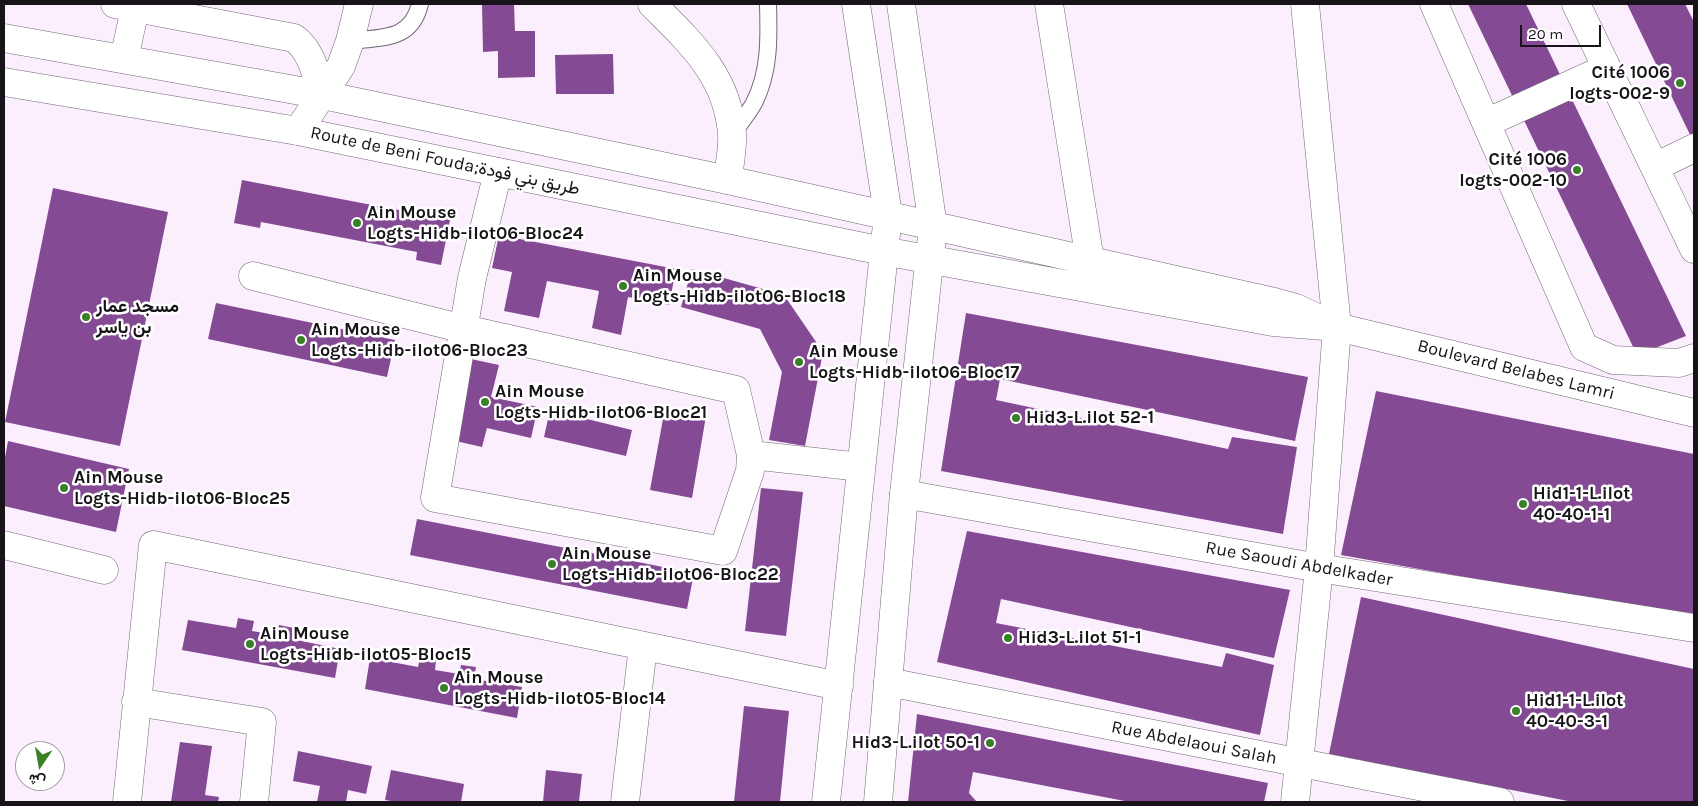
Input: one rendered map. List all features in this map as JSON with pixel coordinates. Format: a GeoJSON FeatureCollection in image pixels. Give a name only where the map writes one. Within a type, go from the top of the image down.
{"type":"FeatureCollection","features":[{"type":"Feature","properties":{"kind":"street"},"geometry":{"type":"LineString","coordinates":[[298,131],[341,66],[350,41],[359,4]]}},
{"type":"Feature","properties":{"kind":"street"},"geometry":{"type":"LineString","coordinates":[[652,4],[690,42],[714,76],[727,108],[732,136],[728,180]]}},
{"type":"Feature","properties":{"kind":"street"},"geometry":{"type":"LineString","coordinates":[[826,802],[888,215],[856,4]]}},
{"type":"Feature","properties":{"kind":"street"},"geometry":{"type":"LineString","coordinates":[[878,802],[904,494],[933,227],[901,4]]}},
{"type":"Feature","properties":{"kind":"street"},"geometry":{"type":"LineString","coordinates":[[1049,4],[1090,261]]}},
{"type":"Feature","properties":{"kind":"street"},"geometry":{"type":"LineString","coordinates":[[1295,802],[1319,568],[1337,326],[1305,4]]}},
{"type":"Feature","properties":{"kind":"street"},"geometry":{"type":"LineString","coordinates":[[1434,4],[1584,347],[1613,360],[1679,363],[1694,358]]}},
{"type":"Feature","properties":{"kind":"street"},"geometry":{"type":"LineString","coordinates":[[1576,4],[1694,249]]}},
{"type":"Feature","properties":{"kind":"street"},"geometry":{"type":"LineString","coordinates":[[124,59],[128,5],[294,38],[301,43],[310,57],[323,95]]}},
{"type":"Feature","properties":{"kind":"street"},"geometry":{"type":"LineString","coordinates":[[4,38],[323,95],[728,180],[1274,302],[1296,308],[1337,326]]}},
{"type":"Feature","properties":{"kind":"street"},"geometry":{"type":"LineString","coordinates":[[1486,123],[1607,68]]}},
{"type":"Feature","properties":{"kind":"street","name":"Route de Beni Fouda;طريق بني فودة"},"geometry":{"type":"LineString","coordinates":[[4,82],[298,131],[883,251],[1273,322],[1337,326]]}},
{"type":"Feature","properties":{"kind":"street"},"geometry":{"type":"LineString","coordinates":[[1655,167],[1694,148]]}},
{"type":"Feature","properties":{"kind":"street"},"geometry":{"type":"LineString","coordinates":[[253,276],[464,329],[736,390],[751,455],[750,471],[723,551],[435,498],[464,329],[472,278],[498,172]]}},
{"type":"Feature","properties":{"kind":"street","name":"Boulevard Belabes Lamri"},"geometry":{"type":"LineString","coordinates":[[1337,326],[1694,413]]}},
{"type":"Feature","properties":{"kind":"street"},"geometry":{"type":"LineString","coordinates":[[751,455],[862,467]]}},
{"type":"Feature","properties":{"kind":"street","name":"Rue Saoudi Abdelkader"},"geometry":{"type":"LineString","coordinates":[[904,494],[1319,568],[1694,628]]}},
{"type":"Feature","properties":{"kind":"street"},"geometry":{"type":"LineString","coordinates":[[4,545],[104,570]]}},
{"type":"Feature","properties":{"kind":"street"},"geometry":{"type":"LineString","coordinates":[[127,802],[153,545],[839,686]]}},
{"type":"Feature","properties":{"kind":"street"},"geometry":{"type":"LineString","coordinates":[[625,802],[642,646]]}},
{"type":"Feature","properties":{"kind":"street","name":"Rue Abdelaoui Salah"},"geometry":{"type":"LineString","coordinates":[[888,682],[1500,802]]}},
{"type":"Feature","properties":{"kind":"street"},"geometry":{"type":"LineString","coordinates":[[136,702],[262,722],[254,802]]}},
{"type":"Feature","properties":{"kind":"lane"},"geometry":{"type":"LineString","coordinates":[[350,41],[390,36],[401,32],[417,16],[420,4]]}},
{"type":"Feature","properties":{"kind":"lane"},"geometry":{"type":"LineString","coordinates":[[732,136],[754,102],[762,84],[769,45],[768,4]]}},
{"type":"Feature","properties":{"kind":"building"},"geometry":{"type":"Polygon","coordinates":[[[482,4],[514,4],[515,31],[535,31],[535,77],[498,78],[498,51],[483,52],[482,4]]]}},
{"type":"Feature","properties":{"kind":"building","name":"Cité 1006 logts-002-10"},"geometry":{"type":"Polygon","coordinates":[[[1468,4],[1526,4],[1686,336],[1637,355],[1468,4]]]}},
{"type":"Feature","properties":{"kind":"building","name":"Cité 1006 logts-002-9"},"geometry":{"type":"Polygon","coordinates":[[[1627,4],[1685,4],[1694,22],[1694,143],[1627,4]]]}},
{"type":"Feature","properties":{"kind":"building"},"geometry":{"type":"Polygon","coordinates":[[[613,54],[614,94],[556,94],[555,55],[613,54]]]}},
{"type":"Feature","properties":{"kind":"building","name":"Ain Mouse Logts-Hidb-ilot06-Bloc24"},"geometry":{"type":"Polygon","coordinates":[[[242,180],[450,220],[441,265],[416,260],[417,252],[261,222],[260,228],[234,223],[242,180]]]}},
{"type":"Feature","properties":{"kind":"building","name":"مسجد عمار بن ياسر"},"geometry":{"type":"Polygon","coordinates":[[[53,188],[168,212],[120,446],[5,422],[53,188]]]}},
{"type":"Feature","properties":{"kind":"building","name":"Ain Mouse Logts-Hidb-ilot06-Bloc18"},"geometry":{"type":"Polygon","coordinates":[[[499,235],[676,269],[669,305],[628,297],[621,335],[592,328],[599,291],[547,281],[539,318],[504,311],[512,272],[492,268],[499,235]]]}},
{"type":"Feature","properties":{"kind":"building","name":"Ain Mouse Logts-Hidb-ilot06-Bloc17"},"geometry":{"type":"Polygon","coordinates":[[[692,269],[784,295],[823,352],[805,446],[769,440],[782,372],[760,329],[681,307],[692,269]]]}},
{"type":"Feature","properties":{"kind":"building","name":"Ain Mouse Logts-Hidb-ilot06-Bloc23"},"geometry":{"type":"Polygon","coordinates":[[[216,303],[395,340],[387,377],[208,339],[216,303]]]}},
{"type":"Feature","properties":{"kind":"building","name":"Hid3-L.ilot 52-1"},"geometry":{"type":"Polygon","coordinates":[[[966,313],[1308,377],[1295,441],[1000,379],[996,400],[1228,449],[1232,437],[1297,447],[1283,534],[941,471],[966,313]]]}},
{"type":"Feature","properties":{"kind":"building","name":"Ain Mouse Logts-Hidb-ilot06-Bloc21"},"geometry":{"type":"Polygon","coordinates":[[[466,358],[499,365],[491,397],[538,407],[531,438],[487,428],[482,447],[447,439],[466,358]]]}},
{"type":"Feature","properties":{"kind":"building","name":"Hid1-1-L.ilot 40-40-1-1"},"geometry":{"type":"Polygon","coordinates":[[[1376,391],[1694,454],[1694,618],[1341,555],[1376,391]]]}},
{"type":"Feature","properties":{"kind":"building"},"geometry":{"type":"Polygon","coordinates":[[[665,408],[706,416],[692,498],[650,490],[665,408]]]}},
{"type":"Feature","properties":{"kind":"building"},"geometry":{"type":"Polygon","coordinates":[[[550,410],[632,430],[626,456],[544,437],[550,410]]]}},
{"type":"Feature","properties":{"kind":"building","name":"Ain Mouse Logts-Hidb-ilot06-Bloc25"},"geometry":{"type":"Polygon","coordinates":[[[8,441],[129,469],[116,532],[4,506],[4,463],[8,441]]]}},
{"type":"Feature","properties":{"kind":"building"},"geometry":{"type":"Polygon","coordinates":[[[761,488],[803,492],[786,636],[745,631],[761,488]]]}},
{"type":"Feature","properties":{"kind":"building","name":"Ain Mouse Logts-Hidb-ilot06-Bloc22"},"geometry":{"type":"Polygon","coordinates":[[[417,519],[694,573],[687,609],[410,555],[417,519]]]}},
{"type":"Feature","properties":{"kind":"building","name":"Hid3-L.ilot 51-1"},"geometry":{"type":"Polygon","coordinates":[[[967,531],[1290,590],[1274,658],[1001,599],[996,623],[1222,667],[1226,653],[1274,665],[1260,735],[937,662],[967,531]]]}},
{"type":"Feature","properties":{"kind":"building","name":"Hid1-1-L.ilot 40-40-3-1"},"geometry":{"type":"Polygon","coordinates":[[[1361,597],[1694,669],[1694,802],[1573,802],[1329,754],[1361,597]]]}},
{"type":"Feature","properties":{"kind":"building","name":"Ain Mouse Logts-Hidb-ilot05-Bloc15"},"geometry":{"type":"Polygon","coordinates":[[[238,618],[254,621],[252,631],[277,635],[279,625],[294,628],[292,639],[340,649],[335,678],[182,650],[188,620],[236,628],[238,618]]]}},
{"type":"Feature","properties":{"kind":"building","name":"Ain Mouse Logts-Hidb-ilot05-Bloc14"},"geometry":{"type":"Polygon","coordinates":[[[420,657],[436,660],[435,670],[459,674],[461,665],[476,667],[474,679],[522,687],[517,718],[365,689],[370,658],[418,667],[420,657]]]}},
{"type":"Feature","properties":{"kind":"building"},"geometry":{"type":"Polygon","coordinates":[[[744,706],[789,711],[780,802],[734,802],[744,706]]]}},
{"type":"Feature","properties":{"kind":"building","name":"Hid3-L.ilot 50-1"},"geometry":{"type":"Polygon","coordinates":[[[917,714],[1268,783],[1264,802],[1130,802],[973,772],[969,793],[977,802],[908,802],[917,714]]]}},
{"type":"Feature","properties":{"kind":"building"},"geometry":{"type":"Polygon","coordinates":[[[180,742],[212,746],[205,795],[219,797],[218,802],[171,802],[180,742]]]}},
{"type":"Feature","properties":{"kind":"building"},"geometry":{"type":"Polygon","coordinates":[[[298,751],[372,766],[366,794],[348,790],[346,802],[317,802],[320,786],[293,781],[298,751]]]}},
{"type":"Feature","properties":{"kind":"building"},"geometry":{"type":"Polygon","coordinates":[[[391,770],[464,784],[461,802],[397,802],[385,800],[391,770]]]}},
{"type":"Feature","properties":{"kind":"building"},"geometry":{"type":"Polygon","coordinates":[[[546,770],[582,774],[579,802],[543,802],[546,770]]]}},
{"type":"Feature","properties":{"kind":"place","name":"Cité 1006 logts-002-9"},"geometry":{"type":"Point","coordinates":[1680,83]}},
{"type":"Feature","properties":{"kind":"place","name":"Cité 1006 logts-002-10"},"geometry":{"type":"Point","coordinates":[1577,170]}},
{"type":"Feature","properties":{"kind":"place","name":"Ain Mouse Logts-Hidb-ilot06-Bloc24"},"geometry":{"type":"Point","coordinates":[357,223]}},
{"type":"Feature","properties":{"kind":"place","name":"Ain Mouse Logts-Hidb-ilot06-Bloc18"},"geometry":{"type":"Point","coordinates":[623,286]}},
{"type":"Feature","properties":{"kind":"place","name":"مسجد عمار بن ياسر"},"geometry":{"type":"Point","coordinates":[86,317]}},
{"type":"Feature","properties":{"kind":"place","name":"Ain Mouse Logts-Hidb-ilot06-Bloc23"},"geometry":{"type":"Point","coordinates":[301,340]}},
{"type":"Feature","properties":{"kind":"place","name":"Ain Mouse Logts-Hidb-ilot06-Bloc17"},"geometry":{"type":"Point","coordinates":[799,362]}},
{"type":"Feature","properties":{"kind":"place","name":"Ain Mouse Logts-Hidb-ilot06-Bloc21"},"geometry":{"type":"Point","coordinates":[485,402]}},
{"type":"Feature","properties":{"kind":"place","name":"Hid3-L.ilot 52-1"},"geometry":{"type":"Point","coordinates":[1016,418]}},
{"type":"Feature","properties":{"kind":"place","name":"Ain Mouse Logts-Hidb-ilot06-Bloc25"},"geometry":{"type":"Point","coordinates":[64,488]}},
{"type":"Feature","properties":{"kind":"place","name":"Hid1-1-L.ilot 40-40-1-1"},"geometry":{"type":"Point","coordinates":[1523,504]}},
{"type":"Feature","properties":{"kind":"place","name":"Ain Mouse Logts-Hidb-ilot06-Bloc22"},"geometry":{"type":"Point","coordinates":[552,564]}},
{"type":"Feature","properties":{"kind":"place","name":"Hid3-L.ilot 51-1"},"geometry":{"type":"Point","coordinates":[1008,638]}},
{"type":"Feature","properties":{"kind":"place","name":"Ain Mouse Logts-Hidb-ilot05-Bloc15"},"geometry":{"type":"Point","coordinates":[250,644]}},
{"type":"Feature","properties":{"kind":"place","name":"Ain Mouse Logts-Hidb-ilot05-Bloc14"},"geometry":{"type":"Point","coordinates":[444,688]}},
{"type":"Feature","properties":{"kind":"place","name":"Hid1-1-L.ilot 40-40-3-1"},"geometry":{"type":"Point","coordinates":[1516,711]}},
{"type":"Feature","properties":{"kind":"place","name":"Hid3-L.ilot 50-1"},"geometry":{"type":"Point","coordinates":[990,743]}}]}
